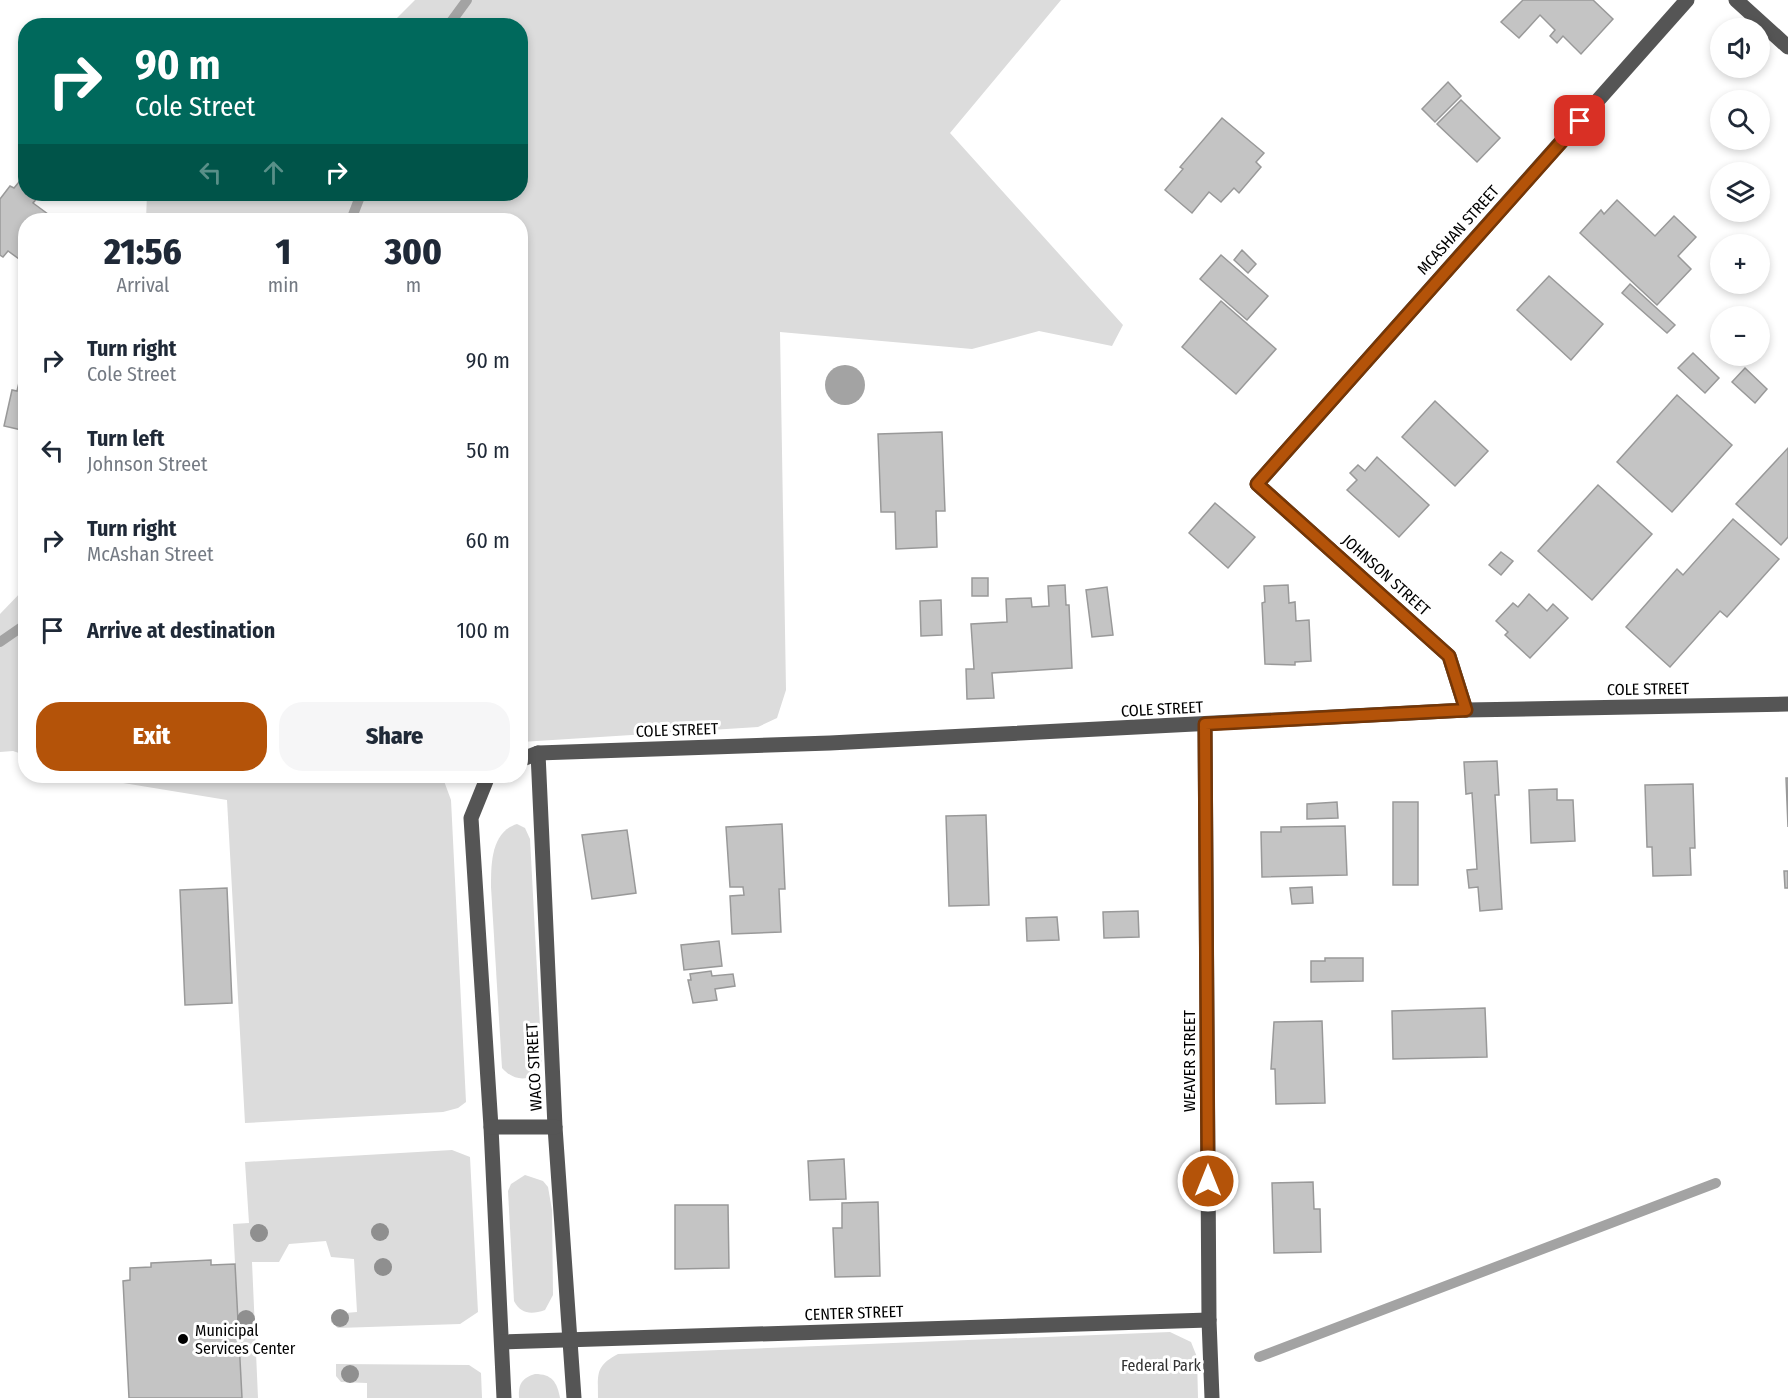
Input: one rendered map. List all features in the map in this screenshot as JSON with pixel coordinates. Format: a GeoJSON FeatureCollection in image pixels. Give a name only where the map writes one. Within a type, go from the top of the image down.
{"type":"FeatureCollection","features":[{"type":"Feature","properties":{"kind":"street","name":"MCASHAN STREET"},"geometry":{"type":"LineString","coordinates":[[1257,484],[1687,0]]}},
{"type":"Feature","properties":{"kind":"street"},"geometry":{"type":"LineString","coordinates":[[1736,0],[1788,47]]}},
{"type":"Feature","properties":{"kind":"street","name":"JOHNSON STREET"},"geometry":{"type":"LineString","coordinates":[[1257,484],[1449,656],[1466,710]]}},
{"type":"Feature","properties":{"kind":"street","name":"COLE STREET"},"geometry":{"type":"LineString","coordinates":[[538,753],[830,743],[1466,710],[1788,705]]}},
{"type":"Feature","properties":{"kind":"street","name":"WEAVER STREET"},"geometry":{"type":"LineString","coordinates":[[1205,724],[1209,1320],[1212,1398]]}},
{"type":"Feature","properties":{"kind":"street"},"geometry":{"type":"LineString","coordinates":[[528,757],[538,753]]}},
{"type":"Feature","properties":{"kind":"street","name":"WACO STREET"},"geometry":{"type":"LineString","coordinates":[[538,753],[555,1126],[572,1339],[574,1398]]}},
{"type":"Feature","properties":{"kind":"street"},"geometry":{"type":"LineString","coordinates":[[485,783],[471,818],[491,1127],[504,1398]]}},
{"type":"Feature","properties":{"kind":"street"},"geometry":{"type":"LineString","coordinates":[[491,1127],[555,1126]]}},
{"type":"Feature","properties":{"kind":"street","name":"CENTER STREET"},"geometry":{"type":"LineString","coordinates":[[502,1342],[1209,1320]]}},
{"type":"Feature","properties":{"kind":"green space"},"geometry":{"type":"Polygon","coordinates":[[[415,0],[1061,0],[950,133],[1123,325],[1112,346],[1039,331],[972,349],[780,332],[786,690],[777,718],[758,727],[528,742],[528,213],[146,213],[147,201],[528,201],[528,18],[397,18],[415,0]]]}},
{"type":"Feature","properties":{"kind":"green space"},"geometry":{"type":"Polygon","coordinates":[[[18,595],[18,753],[0,752],[0,614],[18,595]]]}},
{"type":"Feature","properties":{"kind":"green space"},"geometry":{"type":"Polygon","coordinates":[[[123,783],[445,783],[451,800],[466,1102],[458,1108],[443,1112],[245,1123],[227,800],[123,783]]]}},
{"type":"Feature","properties":{"kind":"green space"},"geometry":{"type":"Polygon","coordinates":[[[517,824],[525,828],[530,839],[542,1064],[534,1075],[523,1078],[512,1076],[502,1068],[491,887],[492,859],[497,841],[508,828],[517,824]]]}},
{"type":"Feature","properties":{"kind":"green space"},"geometry":{"type":"Polygon","coordinates":[[[452,1150],[470,1157],[478,1312],[460,1324],[338,1328],[331,1322],[333,1314],[357,1312],[354,1259],[331,1257],[326,1241],[289,1244],[279,1262],[252,1262],[258,1398],[242,1398],[233,1224],[249,1223],[245,1162],[452,1150]]]}},
{"type":"Feature","properties":{"kind":"green space"},"geometry":{"type":"Polygon","coordinates":[[[525,1175],[543,1181],[548,1187],[552,1210],[553,1295],[545,1310],[535,1313],[523,1311],[514,1301],[508,1191],[511,1184],[525,1175]]]}},
{"type":"Feature","properties":{"kind":"green space","name":"Federal Park"},"geometry":{"type":"Polygon","coordinates":[[[1170,1332],[1191,1342],[1197,1357],[1198,1398],[598,1398],[599,1372],[605,1363],[618,1354],[1170,1332]]]}},
{"type":"Feature","properties":{"kind":"green space"},"geometry":{"type":"Polygon","coordinates":[[[336,1364],[469,1365],[481,1373],[482,1398],[367,1398],[367,1383],[341,1382],[336,1376],[336,1364]]]}},
{"type":"Feature","properties":{"kind":"green space"},"geometry":{"type":"Polygon","coordinates":[[[535,1374],[550,1377],[560,1398],[519,1398],[522,1382],[535,1374]]]}},
{"type":"Feature","properties":{"kind":"shaded area"},"geometry":{"type":"Polygon","coordinates":[[[845,365],[853,366],[859,371],[864,377],[864,393],[859,399],[853,404],[845,405],[837,404],[831,399],[826,393],[825,385],[826,377],[831,371],[837,366],[845,365]]]}},
{"type":"Feature","properties":{"kind":"building"},"geometry":{"type":"Polygon","coordinates":[[[1523,0],[1593,0],[1613,19],[1581,54],[1563,36],[1557,43],[1550,36],[1555,30],[1540,15],[1519,38],[1501,22],[1523,0]]]}},
{"type":"Feature","properties":{"kind":"building"},"geometry":{"type":"Polygon","coordinates":[[[1448,82],[1461,96],[1435,122],[1422,109],[1448,82]]]}},
{"type":"Feature","properties":{"kind":"building"},"geometry":{"type":"Polygon","coordinates":[[[1461,100],[1500,138],[1477,162],[1437,124],[1461,100]]]}},
{"type":"Feature","properties":{"kind":"building"},"geometry":{"type":"Polygon","coordinates":[[[1222,118],[1264,153],[1256,162],[1261,167],[1239,193],[1234,188],[1221,202],[1209,192],[1192,213],[1165,190],[1183,169],[1180,167],[1222,118]]]}},
{"type":"Feature","properties":{"kind":"building"},"geometry":{"type":"Polygon","coordinates":[[[18,183],[18,201],[35,201],[33,203],[47,213],[18,213],[18,258],[8,251],[3,257],[0,255],[0,199],[10,186],[14,188],[18,183]]]}},
{"type":"Feature","properties":{"kind":"building"},"geometry":{"type":"Polygon","coordinates":[[[1617,200],[1655,236],[1674,216],[1696,237],[1678,256],[1691,269],[1657,305],[1580,233],[1601,210],[1604,214],[1617,200]]]}},
{"type":"Feature","properties":{"kind":"building"},"geometry":{"type":"Polygon","coordinates":[[[1242,250],[1256,264],[1248,273],[1234,260],[1242,250]]]}},
{"type":"Feature","properties":{"kind":"building"},"geometry":{"type":"Polygon","coordinates":[[[1221,255],[1268,296],[1247,320],[1200,279],[1221,255]]]}},
{"type":"Feature","properties":{"kind":"building"},"geometry":{"type":"Polygon","coordinates":[[[1549,276],[1603,324],[1571,360],[1517,310],[1549,276]]]}},
{"type":"Feature","properties":{"kind":"building"},"geometry":{"type":"Polygon","coordinates":[[[1630,284],[1675,325],[1667,333],[1622,293],[1630,284]]]}},
{"type":"Feature","properties":{"kind":"building"},"geometry":{"type":"Polygon","coordinates":[[[1221,301],[1276,349],[1236,394],[1182,347],[1221,301]]]}},
{"type":"Feature","properties":{"kind":"building"},"geometry":{"type":"Polygon","coordinates":[[[1693,353],[1719,378],[1705,393],[1678,368],[1693,353]]]}},
{"type":"Feature","properties":{"kind":"building"},"geometry":{"type":"Polygon","coordinates":[[[1745,368],[1767,389],[1755,403],[1732,382],[1745,368]]]}},
{"type":"Feature","properties":{"kind":"building"},"geometry":{"type":"Polygon","coordinates":[[[18,387],[18,429],[4,426],[12,390],[17,391],[18,387]]]}},
{"type":"Feature","properties":{"kind":"building"},"geometry":{"type":"Polygon","coordinates":[[[1677,395],[1732,445],[1672,512],[1617,462],[1677,395]]]}},
{"type":"Feature","properties":{"kind":"building"},"geometry":{"type":"Polygon","coordinates":[[[1435,401],[1488,451],[1455,486],[1402,437],[1435,401]]]}},
{"type":"Feature","properties":{"kind":"building"},"geometry":{"type":"Polygon","coordinates":[[[942,432],[945,511],[936,511],[937,547],[896,549],[895,512],[881,512],[878,434],[942,432]]]}},
{"type":"Feature","properties":{"kind":"building"},"geometry":{"type":"Polygon","coordinates":[[[1788,448],[1788,537],[1781,545],[1736,504],[1788,448]]]}},
{"type":"Feature","properties":{"kind":"building"},"geometry":{"type":"Polygon","coordinates":[[[1377,457],[1429,505],[1399,537],[1347,490],[1357,480],[1350,473],[1358,465],[1365,471],[1377,457]]]}},
{"type":"Feature","properties":{"kind":"building"},"geometry":{"type":"Polygon","coordinates":[[[1598,485],[1652,534],[1592,600],[1538,551],[1598,485]]]}},
{"type":"Feature","properties":{"kind":"building"},"geometry":{"type":"Polygon","coordinates":[[[1215,503],[1255,537],[1228,568],[1189,533],[1215,503]]]}},
{"type":"Feature","properties":{"kind":"building"},"geometry":{"type":"Polygon","coordinates":[[[1733,519],[1779,559],[1727,617],[1720,611],[1670,667],[1626,627],[1677,569],[1683,575],[1733,519]]]}},
{"type":"Feature","properties":{"kind":"building"},"geometry":{"type":"Polygon","coordinates":[[[1501,552],[1513,561],[1501,575],[1489,565],[1501,552]]]}},
{"type":"Feature","properties":{"kind":"building"},"geometry":{"type":"Polygon","coordinates":[[[972,578],[988,578],[988,596],[972,596],[972,578]]]}},
{"type":"Feature","properties":{"kind":"building"},"geometry":{"type":"Polygon","coordinates":[[[1065,585],[1066,605],[1069,605],[1072,668],[992,673],[994,698],[967,699],[966,669],[974,669],[971,624],[1007,622],[1006,599],[1031,598],[1032,607],[1049,606],[1048,586],[1065,585]]]}},
{"type":"Feature","properties":{"kind":"building"},"geometry":{"type":"Polygon","coordinates":[[[1288,585],[1289,603],[1295,602],[1296,621],[1309,620],[1311,661],[1295,662],[1295,665],[1265,664],[1262,603],[1265,602],[1264,586],[1288,585]]]}},
{"type":"Feature","properties":{"kind":"building"},"geometry":{"type":"Polygon","coordinates":[[[1107,587],[1113,635],[1092,637],[1086,590],[1107,587]]]}},
{"type":"Feature","properties":{"kind":"building"},"geometry":{"type":"Polygon","coordinates":[[[1529,594],[1547,611],[1553,604],[1568,618],[1530,658],[1505,635],[1508,632],[1496,621],[1513,603],[1518,607],[1529,594]]]}},
{"type":"Feature","properties":{"kind":"building"},"geometry":{"type":"Polygon","coordinates":[[[941,600],[942,635],[921,636],[920,601],[941,600]]]}},
{"type":"Feature","properties":{"kind":"building"},"geometry":{"type":"Polygon","coordinates":[[[1497,761],[1499,795],[1495,795],[1502,909],[1480,911],[1478,887],[1469,888],[1467,870],[1477,869],[1472,793],[1466,794],[1464,762],[1497,761]]]}},
{"type":"Feature","properties":{"kind":"building"},"geometry":{"type":"Polygon","coordinates":[[[1786,778],[1788,778],[1788,827],[1786,778]]]}},
{"type":"Feature","properties":{"kind":"building"},"geometry":{"type":"Polygon","coordinates":[[[1693,784],[1695,848],[1690,848],[1691,875],[1653,876],[1652,847],[1647,847],[1645,785],[1693,784]]]}},
{"type":"Feature","properties":{"kind":"building"},"geometry":{"type":"Polygon","coordinates":[[[1557,789],[1557,800],[1573,800],[1575,841],[1531,843],[1529,790],[1557,789]]]}},
{"type":"Feature","properties":{"kind":"building"},"geometry":{"type":"Polygon","coordinates":[[[1337,802],[1338,818],[1307,819],[1307,804],[1337,802]]]}},
{"type":"Feature","properties":{"kind":"building"},"geometry":{"type":"Polygon","coordinates":[[[1393,802],[1418,802],[1418,885],[1393,885],[1393,802]]]}},
{"type":"Feature","properties":{"kind":"building"},"geometry":{"type":"Polygon","coordinates":[[[986,815],[989,905],[949,906],[946,816],[986,815]]]}},
{"type":"Feature","properties":{"kind":"building"},"geometry":{"type":"Polygon","coordinates":[[[782,824],[785,889],[779,889],[781,932],[732,934],[730,896],[744,895],[743,887],[730,887],[726,827],[782,824]]]}},
{"type":"Feature","properties":{"kind":"building"},"geometry":{"type":"Polygon","coordinates":[[[1345,826],[1347,875],[1262,877],[1261,832],[1281,832],[1281,827],[1345,826]]]}},
{"type":"Feature","properties":{"kind":"building"},"geometry":{"type":"Polygon","coordinates":[[[627,830],[636,893],[592,899],[582,835],[627,830]]]}},
{"type":"Feature","properties":{"kind":"building"},"geometry":{"type":"Polygon","coordinates":[[[1784,871],[1788,871],[1788,888],[1785,888],[1784,871]]]}},
{"type":"Feature","properties":{"kind":"building"},"geometry":{"type":"Polygon","coordinates":[[[1312,887],[1313,903],[1292,904],[1290,888],[1312,887]]]}},
{"type":"Feature","properties":{"kind":"building"},"geometry":{"type":"Polygon","coordinates":[[[227,888],[232,1003],[185,1005],[180,890],[227,888]]]}},
{"type":"Feature","properties":{"kind":"building"},"geometry":{"type":"Polygon","coordinates":[[[1138,911],[1139,937],[1104,938],[1103,912],[1138,911]]]}},
{"type":"Feature","properties":{"kind":"building"},"geometry":{"type":"Polygon","coordinates":[[[1057,917],[1059,940],[1027,941],[1026,918],[1057,917]]]}},
{"type":"Feature","properties":{"kind":"building"},"geometry":{"type":"Polygon","coordinates":[[[719,941],[722,966],[684,970],[681,945],[719,941]]]}},
{"type":"Feature","properties":{"kind":"building"},"geometry":{"type":"Polygon","coordinates":[[[1325,958],[1363,958],[1363,981],[1311,982],[1311,961],[1325,961],[1325,958]]]}},
{"type":"Feature","properties":{"kind":"building"},"geometry":{"type":"Polygon","coordinates":[[[711,971],[712,976],[733,974],[735,986],[715,989],[717,1000],[693,1003],[688,980],[691,980],[690,974],[711,971]]]}},
{"type":"Feature","properties":{"kind":"building"},"geometry":{"type":"Polygon","coordinates":[[[1485,1008],[1487,1057],[1393,1059],[1392,1011],[1485,1008]]]}},
{"type":"Feature","properties":{"kind":"building"},"geometry":{"type":"Polygon","coordinates":[[[1322,1021],[1325,1103],[1276,1104],[1275,1069],[1271,1069],[1274,1022],[1322,1021]]]}},
{"type":"Feature","properties":{"kind":"building"},"geometry":{"type":"Polygon","coordinates":[[[844,1159],[846,1199],[810,1200],[808,1161],[844,1159]]]}},
{"type":"Feature","properties":{"kind":"building"},"geometry":{"type":"Polygon","coordinates":[[[1313,1182],[1314,1209],[1320,1209],[1321,1252],[1274,1253],[1272,1183],[1313,1182]]]}},
{"type":"Feature","properties":{"kind":"building"},"geometry":{"type":"Polygon","coordinates":[[[878,1202],[880,1276],[835,1277],[833,1228],[842,1228],[842,1203],[878,1202]]]}},
{"type":"Feature","properties":{"kind":"building"},"geometry":{"type":"Polygon","coordinates":[[[675,1205],[728,1205],[729,1268],[675,1269],[675,1205]]]}},
{"type":"Feature","properties":{"kind":"building","name":"Municipal Services Center"},"geometry":{"type":"Polygon","coordinates":[[[211,1260],[211,1265],[235,1264],[242,1398],[129,1398],[123,1281],[130,1280],[130,1268],[151,1267],[151,1263],[211,1260]]]}},
{"type":"Feature","properties":{"kind":"waterway"},"geometry":{"type":"LineString","coordinates":[[454,18],[467,0]]}},
{"type":"Feature","properties":{"kind":"waterway"},"geometry":{"type":"LineString","coordinates":[[354,213],[358,201]]}},
{"type":"Feature","properties":{"kind":"waterway"},"geometry":{"type":"LineString","coordinates":[[0,642],[18,630]]}},
{"type":"Feature","properties":{"kind":"waterway"},"geometry":{"type":"LineString","coordinates":[[1259,1357],[1716,1183]]}},
{"type":"Feature","properties":{"kind":"place","name":"Municipal Services Center"},"geometry":{"type":"Point","coordinates":[183,1339]}},
{"type":"Feature","properties":{"kind":"route"},"geometry":{"type":"LineString","coordinates":[[1208,1181],[1205,724],[1466,710],[1449,656],[1257,484],[1580,121]]}}]}
